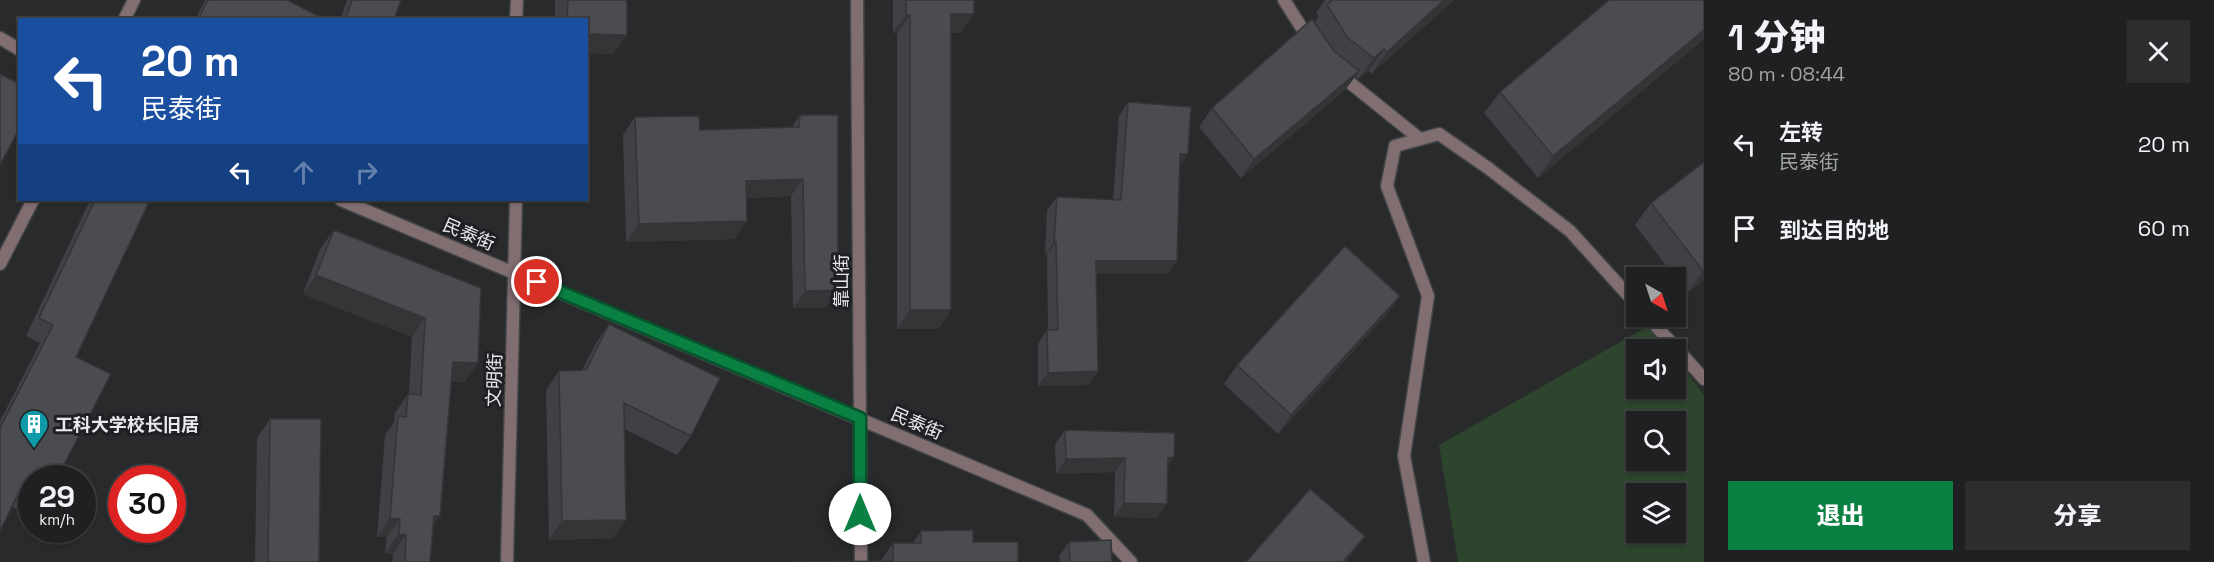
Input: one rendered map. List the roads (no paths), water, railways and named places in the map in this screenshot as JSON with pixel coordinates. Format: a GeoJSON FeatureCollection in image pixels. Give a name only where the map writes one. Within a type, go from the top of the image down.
{"type":"FeatureCollection","features":[{"type":"Feature","properties":{"kind":"street"},"geometry":{"type":"LineString","coordinates":[[125,18],[134,0]]}},
{"type":"Feature","properties":{"kind":"street"},"geometry":{"type":"LineString","coordinates":[[516,0],[516,18]]}},
{"type":"Feature","properties":{"kind":"street","name":"靠山街"},"geometry":{"type":"LineString","coordinates":[[857,0],[861,562]]}},
{"type":"Feature","properties":{"kind":"street"},"geometry":{"type":"LineString","coordinates":[[1284,0],[1315,47]]}},
{"type":"Feature","properties":{"kind":"street"},"geometry":{"type":"LineString","coordinates":[[0,38],[18,49]]}},
{"type":"Feature","properties":{"kind":"street"},"geometry":{"type":"LineString","coordinates":[[1327,64],[1420,139]]}},
{"type":"Feature","properties":{"kind":"street"},"geometry":{"type":"LineString","coordinates":[[1424,562],[1404,456],[1428,296],[1387,186],[1395,146],[1438,134],[1488,168],[1570,231],[1626,293]]}},
{"type":"Feature","properties":{"kind":"street"},"geometry":{"type":"LineString","coordinates":[[0,264],[32,201]]}},
{"type":"Feature","properties":{"kind":"street","name":"民泰街"},"geometry":{"type":"LineString","coordinates":[[343,201],[1087,515],[1131,562]]}},
{"type":"Feature","properties":{"kind":"street","name":"文明街"},"geometry":{"type":"LineString","coordinates":[[507,562],[516,201]]}},
{"type":"Feature","properties":{"kind":"street"},"geometry":{"type":"LineString","coordinates":[[1657,327],[1704,379]]}},
{"type":"Feature","properties":{"kind":"place","name":"工科大学校长旧居"},"geometry":{"type":"Point","coordinates":[34,450]}}]}
